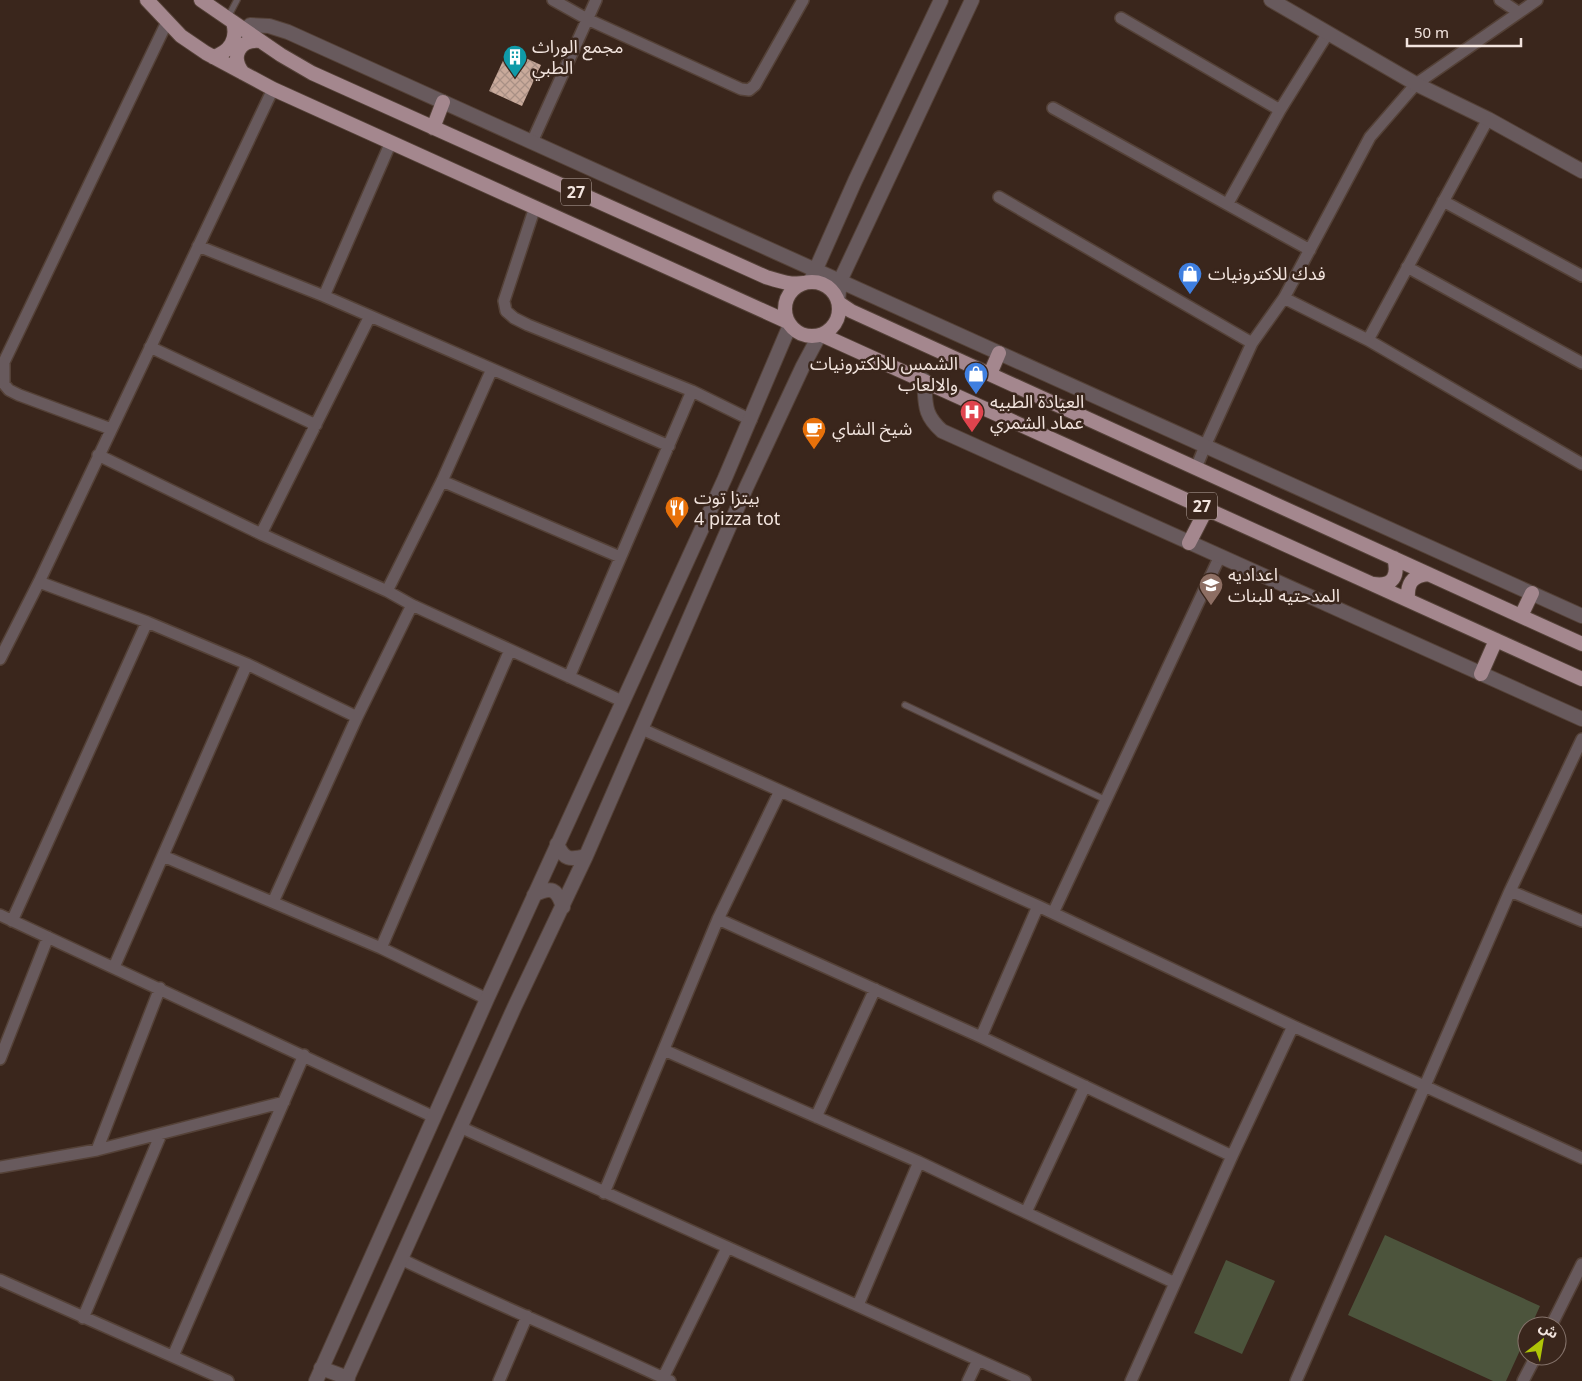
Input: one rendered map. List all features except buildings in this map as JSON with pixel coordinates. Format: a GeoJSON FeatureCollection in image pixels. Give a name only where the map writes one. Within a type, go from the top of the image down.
{"type":"FeatureCollection","features":[{"type":"Feature","properties":{"kind":"main road","name":"27"},"geometry":{"type":"LineString","coordinates":[[147,0],[181,36],[213,57],[273,89],[789,324],[803,335],[820,335],[924,380],[1582,680]]}},
{"type":"Feature","properties":{"kind":"main road","name":"27"},"geometry":{"type":"LineString","coordinates":[[201,0],[281,55],[312,73],[766,277],[794,284],[810,278],[829,288],[838,302],[851,311],[1582,644]]}},
{"type":"Feature","properties":{"kind":"main road"},"geometry":{"type":"LineString","coordinates":[[213,57],[225,52],[233,41],[235,28],[230,20]]}},
{"type":"Feature","properties":{"kind":"main road"},"geometry":{"type":"LineString","coordinates":[[243,73],[238,67],[237,53],[246,42],[260,41]]}},
{"type":"Feature","properties":{"kind":"main road"},"geometry":{"type":"LineString","coordinates":[[433,128],[443,102]]}},
{"type":"Feature","properties":{"kind":"main road"},"geometry":{"type":"LineString","coordinates":[[789,324],[785,315],[786,299],[796,287],[810,278]]}},
{"type":"Feature","properties":{"kind":"main road"},"geometry":{"type":"LineString","coordinates":[[820,335],[834,325],[838,318],[838,302]]}},
{"type":"Feature","properties":{"kind":"main road"},"geometry":{"type":"LineString","coordinates":[[990,374],[999,353]]}},
{"type":"Feature","properties":{"kind":"main road"},"geometry":{"type":"LineString","coordinates":[[1190,543],[1206,508]]}},
{"type":"Feature","properties":{"kind":"main road"},"geometry":{"type":"LineString","coordinates":[[1372,584],[1387,584],[1393,580],[1396,574],[1394,558]]}},
{"type":"Feature","properties":{"kind":"main road"},"geometry":{"type":"LineString","coordinates":[[1408,600],[1407,590],[1409,584],[1414,578],[1428,574]]}},
{"type":"Feature","properties":{"kind":"main road"},"geometry":{"type":"LineString","coordinates":[[1521,616],[1532,593]]}},
{"type":"Feature","properties":{"kind":"main road"},"geometry":{"type":"LineString","coordinates":[[1481,674],[1496,640]]}},
{"type":"Feature","properties":{"kind":"street"},"geometry":{"type":"LineString","coordinates":[[553,0],[587,19],[741,89],[749,90],[755,85],[800,1]]}},
{"type":"Feature","properties":{"kind":"street"},"geometry":{"type":"LineString","coordinates":[[532,142],[596,0]]}},
{"type":"Feature","properties":{"kind":"street"},"geometry":{"type":"LineString","coordinates":[[810,278],[941,0]]}},
{"type":"Feature","properties":{"kind":"street"},"geometry":{"type":"LineString","coordinates":[[838,302],[840,281],[972,0]]}},
{"type":"Feature","properties":{"kind":"street"},"geometry":{"type":"LineString","coordinates":[[1271,0],[1416,84],[1488,120],[1582,171]]}},
{"type":"Feature","properties":{"kind":"street"},"geometry":{"type":"LineString","coordinates":[[1500,0],[1518,12]]}},
{"type":"Feature","properties":{"kind":"street"},"geometry":{"type":"LineString","coordinates":[[1196,468],[1252,342],[1284,298],[1370,137],[1416,84],[1537,0]]}},
{"type":"Feature","properties":{"kind":"street"},"geometry":{"type":"LineString","coordinates":[[1121,18],[1280,110]]}},
{"type":"Feature","properties":{"kind":"street"},"geometry":{"type":"LineString","coordinates":[[111,429],[9,390],[4,384],[4,362],[167,22]]}},
{"type":"Feature","properties":{"kind":"street"},"geometry":{"type":"LineString","coordinates":[[245,31],[250,25],[269,26],[288,32],[532,142],[810,278],[840,281],[1582,616]]}},
{"type":"Feature","properties":{"kind":"street"},"geometry":{"type":"LineString","coordinates":[[1228,203],[1280,110],[1328,33]]}},
{"type":"Feature","properties":{"kind":"street"},"geometry":{"type":"LineString","coordinates":[[0,659],[39,582],[273,89]]}},
{"type":"Feature","properties":{"kind":"street"},"geometry":{"type":"LineString","coordinates":[[1053,108],[1310,250]]}},
{"type":"Feature","properties":{"kind":"street"},"geometry":{"type":"LineString","coordinates":[[1368,340],[1488,120]]}},
{"type":"Feature","properties":{"kind":"street"},"geometry":{"type":"LineString","coordinates":[[324,296],[391,142]]}},
{"type":"Feature","properties":{"kind":"street"},"geometry":{"type":"LineString","coordinates":[[999,197],[1252,342]]}},
{"type":"Feature","properties":{"kind":"street"},"geometry":{"type":"LineString","coordinates":[[1443,200],[1582,276]]}},
{"type":"Feature","properties":{"kind":"street"},"geometry":{"type":"LineString","coordinates":[[535,207],[504,301],[506,311],[514,318],[528,325],[692,391],[750,420]]}},
{"type":"Feature","properties":{"kind":"street"},"geometry":{"type":"LineString","coordinates":[[198,246],[324,296],[669,446]]}},
{"type":"Feature","properties":{"kind":"street"},"geometry":{"type":"LineString","coordinates":[[1407,267],[1582,363]]}},
{"type":"Feature","properties":{"kind":"street"},"geometry":{"type":"LineString","coordinates":[[1284,298],[1368,340],[1581,461]]}},
{"type":"Feature","properties":{"kind":"street"},"geometry":{"type":"LineString","coordinates":[[261,534],[370,316]]}},
{"type":"Feature","properties":{"kind":"street"},"geometry":{"type":"LineString","coordinates":[[789,324],[725,478],[557,844],[319,1375],[347,1380],[514,1008],[586,856],[746,488],[803,366],[820,335]]}},
{"type":"Feature","properties":{"kind":"street"},"geometry":{"type":"LineString","coordinates":[[150,347],[316,425]]}},
{"type":"Feature","properties":{"kind":"street"},"geometry":{"type":"LineString","coordinates":[[387,591],[442,481],[492,369]]}},
{"type":"Feature","properties":{"kind":"street"},"geometry":{"type":"LineString","coordinates":[[924,380],[926,412],[933,423],[942,431],[1582,719]]}},
{"type":"Feature","properties":{"kind":"street"},"geometry":{"type":"LineString","coordinates":[[569,677],[692,391]]}},
{"type":"Feature","properties":{"kind":"street"},"geometry":{"type":"LineString","coordinates":[[98,455],[261,534],[387,591],[412,605],[622,701]]}},
{"type":"Feature","properties":{"kind":"street"},"geometry":{"type":"LineString","coordinates":[[725,478],[746,488]]}},
{"type":"Feature","properties":{"kind":"street"},"geometry":{"type":"LineString","coordinates":[[442,481],[620,557]]}},
{"type":"Feature","properties":{"kind":"street"},"geometry":{"type":"LineString","coordinates":[[1052,913],[1220,556]]}},
{"type":"Feature","properties":{"kind":"street"},"geometry":{"type":"LineString","coordinates":[[39,582],[147,622],[247,664],[357,716]]}},
{"type":"Feature","properties":{"kind":"street"},"geometry":{"type":"LineString","coordinates":[[273,902],[357,716],[412,605]]}},
{"type":"Feature","properties":{"kind":"street"},"geometry":{"type":"LineString","coordinates":[[12,921],[147,622]]}},
{"type":"Feature","properties":{"kind":"street"},"geometry":{"type":"LineString","coordinates":[[381,948],[510,650]]}},
{"type":"Feature","properties":{"kind":"street"},"geometry":{"type":"LineString","coordinates":[[114,967],[247,664]]}},
{"type":"Feature","properties":{"kind":"street"},"geometry":{"type":"LineString","coordinates":[[642,729],[1038,906],[1293,1026],[1582,1158]]}},
{"type":"Feature","properties":{"kind":"street"},"geometry":{"type":"LineString","coordinates":[[1296,1381],[1510,891],[1582,739]]}},
{"type":"Feature","properties":{"kind":"street"},"geometry":{"type":"LineString","coordinates":[[604,1193],[718,919],[780,791]]}},
{"type":"Feature","properties":{"kind":"street"},"geometry":{"type":"LineString","coordinates":[[557,844],[563,855],[567,858],[572,859],[586,856]]}},
{"type":"Feature","properties":{"kind":"street"},"geometry":{"type":"LineString","coordinates":[[163,856],[381,948],[487,999]]}},
{"type":"Feature","properties":{"kind":"street"},"geometry":{"type":"LineString","coordinates":[[534,895],[551,890],[558,894],[563,907]]}},
{"type":"Feature","properties":{"kind":"street"},"geometry":{"type":"LineString","coordinates":[[1510,891],[1582,921]]}},
{"type":"Feature","properties":{"kind":"street"},"geometry":{"type":"LineString","coordinates":[[981,1037],[1038,906]]}},
{"type":"Feature","properties":{"kind":"street"},"geometry":{"type":"LineString","coordinates":[[0,915],[434,1116]]}},
{"type":"Feature","properties":{"kind":"street"},"geometry":{"type":"LineString","coordinates":[[718,919],[981,1037],[1232,1156]]}},
{"type":"Feature","properties":{"kind":"street"},"geometry":{"type":"LineString","coordinates":[[0,1059],[48,937]]}},
{"type":"Feature","properties":{"kind":"street"},"geometry":{"type":"LineString","coordinates":[[97,1150],[160,988]]}},
{"type":"Feature","properties":{"kind":"street"},"geometry":{"type":"LineString","coordinates":[[816,1117],[875,989]]}},
{"type":"Feature","properties":{"kind":"street"},"geometry":{"type":"LineString","coordinates":[[1131,1381],[1232,1156],[1293,1026]]}},
{"type":"Feature","properties":{"kind":"street"},"geometry":{"type":"LineString","coordinates":[[664,1050],[918,1162],[1175,1282]]}},
{"type":"Feature","properties":{"kind":"street"},"geometry":{"type":"LineString","coordinates":[[173,1356],[304,1055]]}},
{"type":"Feature","properties":{"kind":"street"},"geometry":{"type":"LineString","coordinates":[[1026,1212],[1085,1086]]}},
{"type":"Feature","properties":{"kind":"street"},"geometry":{"type":"LineString","coordinates":[[0,1167],[97,1150],[284,1102]]}},
{"type":"Feature","properties":{"kind":"street"},"geometry":{"type":"LineString","coordinates":[[460,1127],[1025,1381]]}},
{"type":"Feature","properties":{"kind":"street"},"geometry":{"type":"LineString","coordinates":[[83,1318],[161,1134]]}},
{"type":"Feature","properties":{"kind":"street"},"geometry":{"type":"LineString","coordinates":[[858,1305],[918,1162]]}},
{"type":"Feature","properties":{"kind":"street"},"geometry":{"type":"LineString","coordinates":[[401,1259],[463,1289],[667,1379],[727,1248]]}},
{"type":"Feature","properties":{"kind":"street"},"geometry":{"type":"LineString","coordinates":[[1556,1316],[1582,1264]]}},
{"type":"Feature","properties":{"kind":"street"},"geometry":{"type":"LineString","coordinates":[[0,1280],[228,1381]]}},
{"type":"Feature","properties":{"kind":"street"},"geometry":{"type":"LineString","coordinates":[[499,1381],[527,1316]]}},
{"type":"Feature","properties":{"kind":"street"},"geometry":{"type":"LineString","coordinates":[[968,1381],[978,1360]]}},
{"type":"Feature","properties":{"kind":"street"},"geometry":{"type":"LineString","coordinates":[[1524,1381],[1531,1366]]}},
{"type":"Feature","properties":{"kind":"lane"},"geometry":{"type":"LineString","coordinates":[[230,20],[237,0]]}},
{"type":"Feature","properties":{"kind":"lane"},"geometry":{"type":"LineString","coordinates":[[905,705],[1106,800]]}},
{"type":"Feature","properties":{"kind":"green space"},"geometry":{"type":"Polygon","coordinates":[[[1385,1235],[1540,1306],[1536,1316],[1517,1316],[1517,1357],[1506,1381],[1493,1381],[1348,1315],[1385,1235]]]}},
{"type":"Feature","properties":{"kind":"green space"},"geometry":{"type":"Polygon","coordinates":[[[1226,1260],[1275,1281],[1242,1354],[1194,1333],[1226,1260]]]}},
{"type":"Feature","properties":{"kind":"place","name":"مجمع الوراث الطبي"},"geometry":{"type":"Point","coordinates":[515,78]}},
{"type":"Feature","properties":{"kind":"place","name":"فدك للاكترونيات"},"geometry":{"type":"Point","coordinates":[1190,295]}},
{"type":"Feature","properties":{"kind":"place","name":"الشمس للالكترونيات والالعاب"},"geometry":{"type":"Point","coordinates":[976,395]}},
{"type":"Feature","properties":{"kind":"place","name":"العيادة الطبيه عماد الشمري"},"geometry":{"type":"Point","coordinates":[972,433]}},
{"type":"Feature","properties":{"kind":"place","name":"شيخ الشاي"},"geometry":{"type":"Point","coordinates":[814,450]}},
{"type":"Feature","properties":{"kind":"place","name":"بيتزا توت 4 pizza tot"},"geometry":{"type":"Point","coordinates":[677,529]}},
{"type":"Feature","properties":{"kind":"place","name":"اعداديه المدحتيه للبنات"},"geometry":{"type":"Point","coordinates":[1211,606]}}]}
